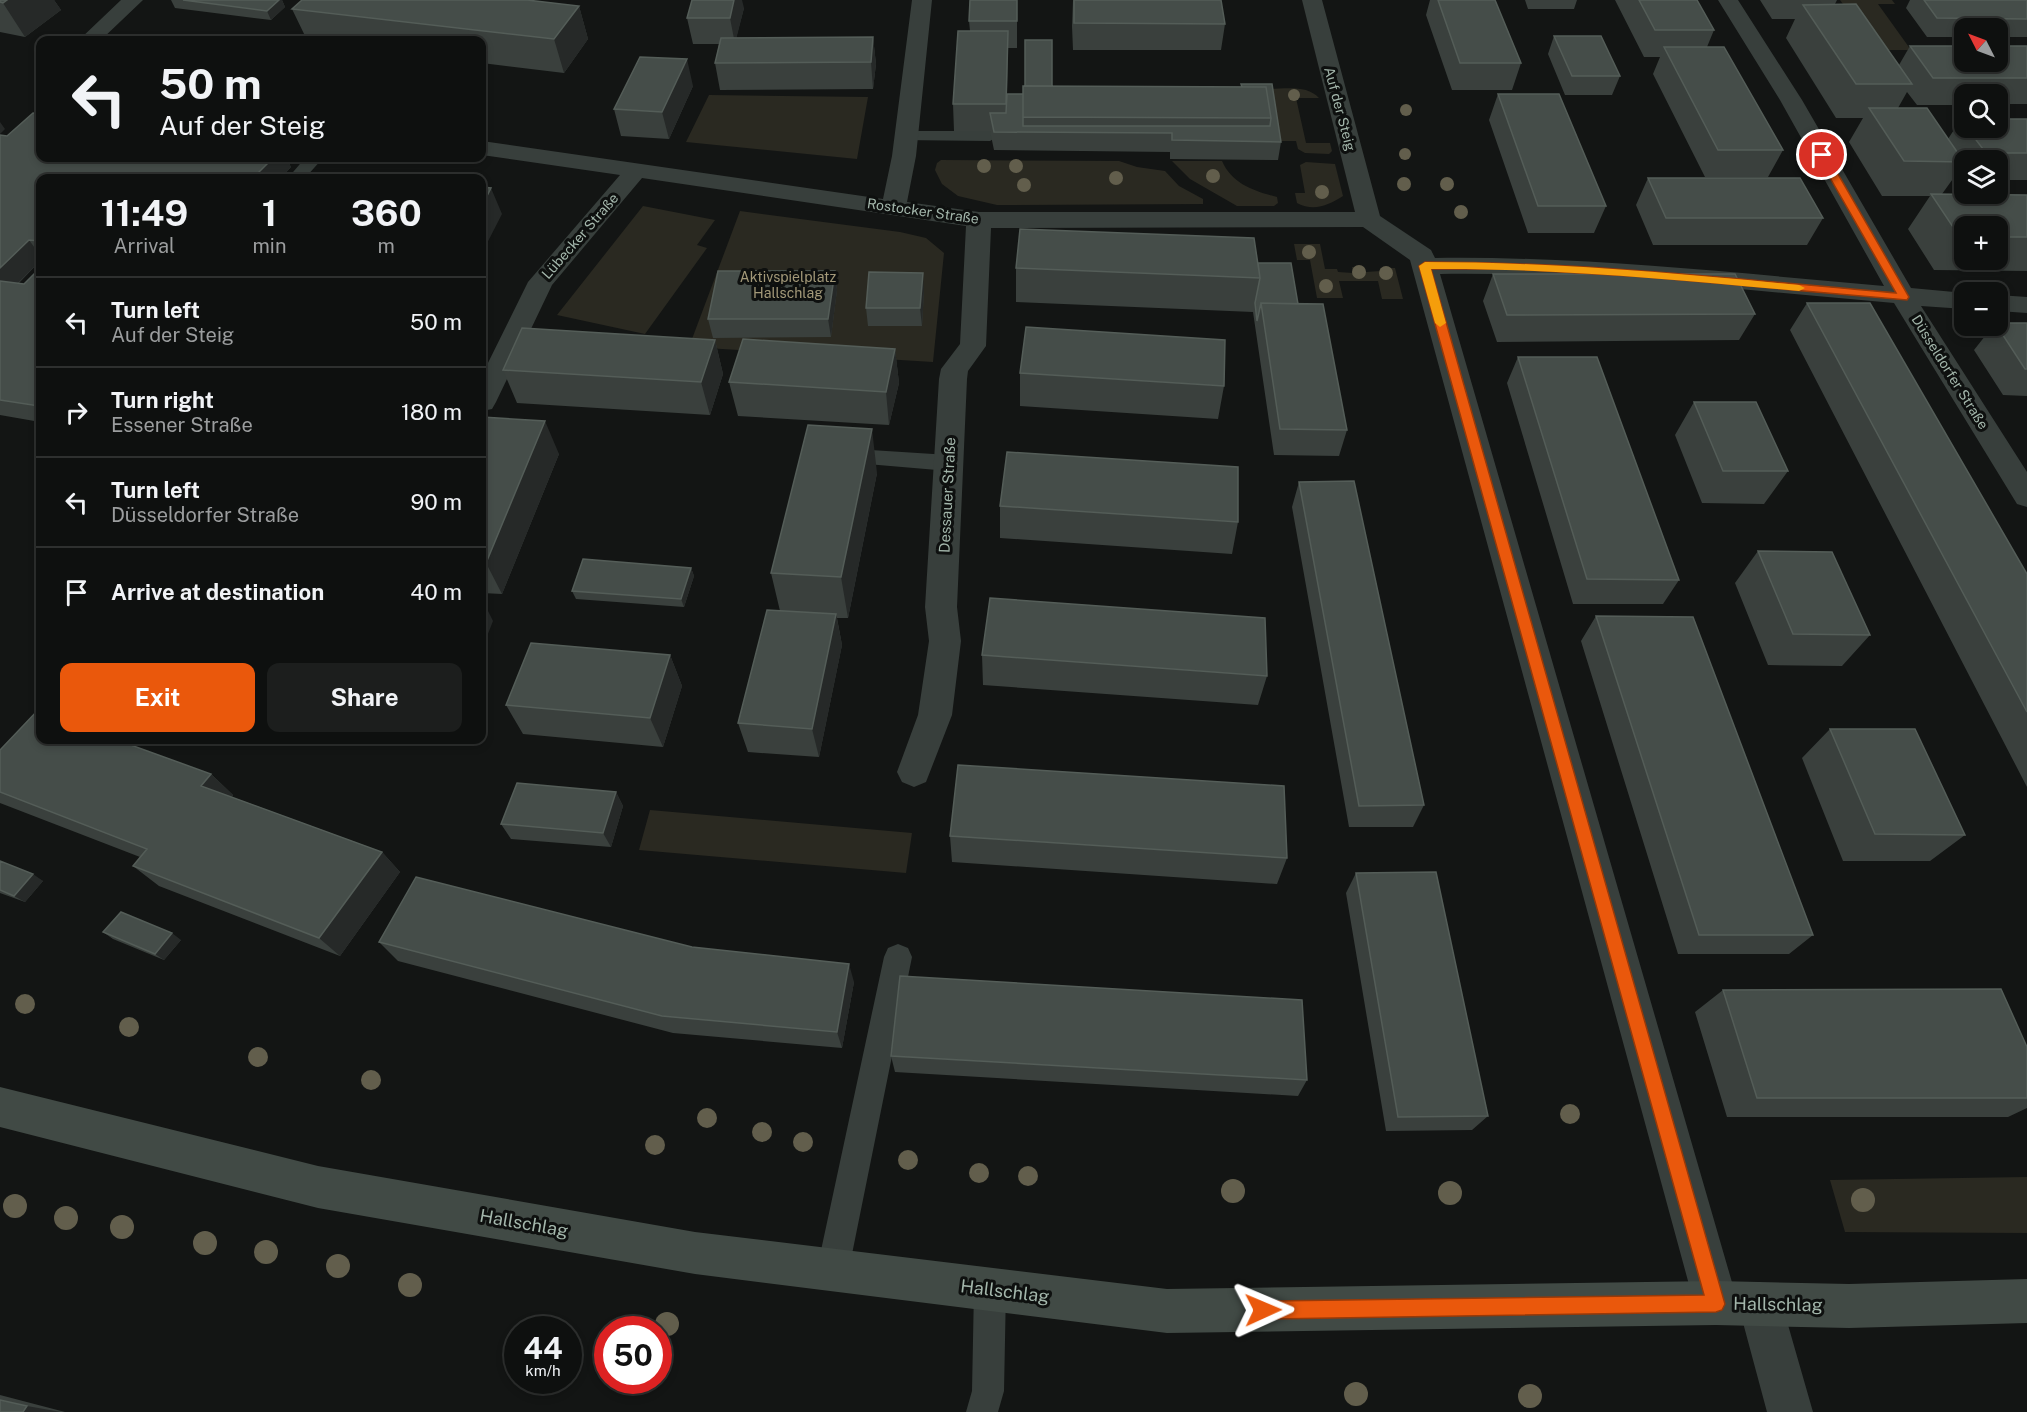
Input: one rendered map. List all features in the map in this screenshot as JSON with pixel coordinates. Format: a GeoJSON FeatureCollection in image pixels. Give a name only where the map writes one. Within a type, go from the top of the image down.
{"type":"FeatureCollection","features":[{"type":"Feature","properties":{"kind":"main road","name":"Hallschlag"},"geometry":{"type":"LineString","coordinates":[[0,1107],[318,1188],[695,1253],[1167,1311],[1716,1304],[1849,1306],[2027,1301]]}},
{"type":"Feature","properties":{"kind":"street"},"geometry":{"type":"LineString","coordinates":[[93,36],[133,0]]}},
{"type":"Feature","properties":{"kind":"street"},"geometry":{"type":"LineString","coordinates":[[894,206],[906,136],[922,0]]}},
{"type":"Feature","properties":{"kind":"street","name":"Auf der Steig"},"geometry":{"type":"LineString","coordinates":[[1312,0],[1369,219]]}},
{"type":"Feature","properties":{"kind":"street","name":"Düsseldorfer Straße"},"geometry":{"type":"LineString","coordinates":[[1728,0],[1791,100],[1904,297],[2027,496]]}},
{"type":"Feature","properties":{"kind":"street","name":"Rostocker Straße"},"geometry":{"type":"LineString","coordinates":[[486,149],[979,220],[1369,219]]}},
{"type":"Feature","properties":{"kind":"street","name":"Lübecker Straße"},"geometry":{"type":"LineString","coordinates":[[486,394],[540,282],[637,170]]}},
{"type":"Feature","properties":{"kind":"street"},"geometry":{"type":"LineString","coordinates":[[1369,219],[1422,256],[1716,1304]]}},
{"type":"Feature","properties":{"kind":"street","name":"Dessauer Straße"},"geometry":{"type":"LineString","coordinates":[[914,772],[935,715],[945,641],[941,607],[955,369],[973,346],[979,220]]}},
{"type":"Feature","properties":{"kind":"street"},"geometry":{"type":"LineString","coordinates":[[1425,266],[1512,265],[1646,273],[1954,300]]}},
{"type":"Feature","properties":{"kind":"street"},"geometry":{"type":"LineString","coordinates":[[2008,304],[2027,305]]}},
{"type":"Feature","properties":{"kind":"street"},"geometry":{"type":"LineString","coordinates":[[1760,1304],[1790,1412]]}},
{"type":"Feature","properties":{"kind":"lane"},"geometry":{"type":"LineString","coordinates":[[906,136],[990,136]]}},
{"type":"Feature","properties":{"kind":"lane"},"geometry":{"type":"LineString","coordinates":[[300,174],[310,162]]}},
{"type":"Feature","properties":{"kind":"lane"},"geometry":{"type":"LineString","coordinates":[[855,456],[949,463]]}},
{"type":"Feature","properties":{"kind":"lane"},"geometry":{"type":"LineString","coordinates":[[833,1269],[898,957]]}},
{"type":"Feature","properties":{"kind":"lane"},"geometry":{"type":"LineString","coordinates":[[982,1412],[988,1391],[990,1289]]}},
{"type":"Feature","properties":{"kind":"green space"},"geometry":{"type":"Polygon","coordinates":[[[1840,0],[1892,0],[1895,4],[1878,4],[1911,50],[1876,50],[1840,0]]]}},
{"type":"Feature","properties":{"kind":"green space"},"geometry":{"type":"Polygon","coordinates":[[[1266,89],[1301,89],[1319,98],[1296,98],[1306,143],[1330,143],[1332,151],[1329,154],[1305,153],[1298,149],[1296,141],[1276,141],[1266,89]]]}},
{"type":"Feature","properties":{"kind":"green space"},"geometry":{"type":"Polygon","coordinates":[[[709,95],[868,97],[857,159],[686,142],[709,95]]]}},
{"type":"Feature","properties":{"kind":"green space"},"geometry":{"type":"Polygon","coordinates":[[[941,160],[1119,161],[1137,167],[1165,171],[1179,186],[1203,199],[1203,204],[997,205],[958,196],[942,184],[935,170],[937,163],[941,160]]]}},
{"type":"Feature","properties":{"kind":"green space"},"geometry":{"type":"Polygon","coordinates":[[[1172,161],[1222,161],[1226,169],[1238,181],[1252,189],[1277,197],[1278,203],[1274,206],[1237,206],[1190,179],[1172,161]]]}},
{"type":"Feature","properties":{"kind":"green space"},"geometry":{"type":"Polygon","coordinates":[[[1306,162],[1335,164],[1343,196],[1315,207],[1297,203],[1295,193],[1305,193],[1300,165],[1306,162]]]}},
{"type":"Feature","properties":{"kind":"green space"},"geometry":{"type":"Polygon","coordinates":[[[643,206],[715,220],[697,245],[707,248],[645,334],[557,315],[643,206]]]}},
{"type":"Feature","properties":{"kind":"green space","name":"Aktivspielplatz Hallschlag"},"geometry":{"type":"Polygon","coordinates":[[[740,211],[900,232],[926,238],[944,253],[933,362],[689,347],[740,211]]]}},
{"type":"Feature","properties":{"kind":"green space"},"geometry":{"type":"Polygon","coordinates":[[[1294,244],[1320,244],[1325,269],[1353,273],[1352,267],[1364,267],[1366,272],[1380,271],[1380,268],[1395,268],[1403,299],[1382,299],[1378,281],[1339,281],[1343,298],[1317,298],[1310,260],[1297,260],[1294,244]]]}},
{"type":"Feature","properties":{"kind":"green space"},"geometry":{"type":"Polygon","coordinates":[[[650,810],[912,833],[906,873],[639,850],[650,810]]]}},
{"type":"Feature","properties":{"kind":"green space"},"geometry":{"type":"Polygon","coordinates":[[[2027,1177],[2027,1233],[1845,1232],[1830,1180],[2027,1177]]]}},
{"type":"Feature","properties":{"kind":"building"},"geometry":{"type":"Polygon","coordinates":[[[183,0],[279,0],[267,11],[183,0]]]}},
{"type":"Feature","properties":{"kind":"building"},"geometry":{"type":"Polygon","coordinates":[[[302,0],[527,0],[579,6],[554,39],[292,9],[302,0]]]}},
{"type":"Feature","properties":{"kind":"building"},"geometry":{"type":"Polygon","coordinates":[[[692,0],[734,0],[730,18],[687,18],[692,0]]]}},
{"type":"Feature","properties":{"kind":"building"},"geometry":{"type":"Polygon","coordinates":[[[970,0],[1017,0],[1017,21],[969,21],[970,0]]]}},
{"type":"Feature","properties":{"kind":"building"},"geometry":{"type":"Polygon","coordinates":[[[1074,0],[1221,0],[1225,24],[1074,23],[1074,0]]]}},
{"type":"Feature","properties":{"kind":"building"},"geometry":{"type":"Polygon","coordinates":[[[1438,0],[1495,0],[1521,63],[1460,63],[1438,0]]]}},
{"type":"Feature","properties":{"kind":"building"},"geometry":{"type":"Polygon","coordinates":[[[1639,0],[1697,0],[1714,30],[1655,30],[1639,0]]]}},
{"type":"Feature","properties":{"kind":"building"},"geometry":{"type":"Polygon","coordinates":[[[1924,0],[2027,0],[2027,19],[1937,18],[1924,0]]]}},
{"type":"Feature","properties":{"kind":"building"},"geometry":{"type":"Polygon","coordinates":[[[1856,4],[1912,84],[1856,84],[1803,5],[1856,4]]]}},
{"type":"Feature","properties":{"kind":"building"},"geometry":{"type":"Polygon","coordinates":[[[958,31],[1008,31],[1006,104],[953,104],[958,31]]]}},
{"type":"Feature","properties":{"kind":"building"},"geometry":{"type":"Polygon","coordinates":[[[1554,36],[1601,36],[1620,76],[1572,76],[1554,36]]]}},
{"type":"Feature","properties":{"kind":"building"},"geometry":{"type":"Polygon","coordinates":[[[873,37],[871,62],[715,63],[721,38],[873,37]]]}},
{"type":"Feature","properties":{"kind":"building"},"geometry":{"type":"Polygon","coordinates":[[[1025,40],[1052,40],[1052,86],[1025,86],[1025,40]]]}},
{"type":"Feature","properties":{"kind":"building"},"geometry":{"type":"Polygon","coordinates":[[[1910,46],[1954,46],[1954,72],[2008,72],[2008,46],[2027,46],[2027,78],[1933,78],[1910,46]]]}},
{"type":"Feature","properties":{"kind":"building"},"geometry":{"type":"Polygon","coordinates":[[[1664,47],[1724,47],[1783,150],[1718,150],[1664,47]]]}},
{"type":"Feature","properties":{"kind":"building"},"geometry":{"type":"Polygon","coordinates":[[[640,57],[687,59],[662,112],[614,109],[640,57]]]}},
{"type":"Feature","properties":{"kind":"building"},"geometry":{"type":"Polygon","coordinates":[[[1241,84],[1272,84],[1281,142],[1172,140],[1172,133],[994,132],[990,113],[1006,113],[1007,94],[1023,94],[1023,126],[1270,126],[1271,118],[1266,87],[1242,87],[1241,84]]]}},
{"type":"Feature","properties":{"kind":"building"},"geometry":{"type":"Polygon","coordinates":[[[1023,86],[1266,87],[1271,118],[1023,117],[1023,86]]]}},
{"type":"Feature","properties":{"kind":"building"},"geometry":{"type":"Polygon","coordinates":[[[1498,94],[1559,94],[1606,206],[1538,206],[1498,94]]]}},
{"type":"Feature","properties":{"kind":"building"},"geometry":{"type":"Polygon","coordinates":[[[1869,108],[1927,108],[1956,150],[1954,162],[1904,161],[1869,108]]]}},
{"type":"Feature","properties":{"kind":"building"},"geometry":{"type":"Polygon","coordinates":[[[33,113],[36,113],[36,162],[269,162],[257,174],[36,174],[36,241],[29,240],[0,268],[0,135],[7,136],[33,113]]]}},
{"type":"Feature","properties":{"kind":"building"},"geometry":{"type":"Polygon","coordinates":[[[2008,119],[2027,119],[2027,153],[1984,150],[1975,138],[2008,138],[2008,119]]]}},
{"type":"Feature","properties":{"kind":"building"},"geometry":{"type":"Polygon","coordinates":[[[1648,178],[1800,178],[1823,218],[1666,218],[1648,178]]]}},
{"type":"Feature","properties":{"kind":"building"},"geometry":{"type":"Polygon","coordinates":[[[486,187],[491,188],[486,198],[486,187]]]}},
{"type":"Feature","properties":{"kind":"building"},"geometry":{"type":"Polygon","coordinates":[[[1931,194],[1954,194],[1954,204],[2008,204],[2008,195],[2027,195],[2027,237],[2008,237],[2008,216],[1954,216],[1954,228],[1931,194]]]}},
{"type":"Feature","properties":{"kind":"building"},"geometry":{"type":"Polygon","coordinates":[[[1020,229],[1254,238],[1260,278],[1016,268],[1020,229]]]}},
{"type":"Feature","properties":{"kind":"building"},"geometry":{"type":"Polygon","coordinates":[[[1258,263],[1291,263],[1298,304],[1261,303],[1257,321],[1255,303],[1260,278],[1258,263]]]}},
{"type":"Feature","properties":{"kind":"building"},"geometry":{"type":"Polygon","coordinates":[[[718,271],[835,271],[828,319],[708,319],[718,271]]]}},
{"type":"Feature","properties":{"kind":"building"},"geometry":{"type":"Polygon","coordinates":[[[36,272],[36,406],[0,400],[0,281],[24,284],[36,272]]]}},
{"type":"Feature","properties":{"kind":"building"},"geometry":{"type":"Polygon","coordinates":[[[869,272],[923,273],[920,308],[866,308],[869,272]]]}},
{"type":"Feature","properties":{"kind":"building"},"geometry":{"type":"Polygon","coordinates":[[[1493,274],[1735,274],[1755,314],[1507,315],[1493,274]]]}},
{"type":"Feature","properties":{"kind":"building"},"geometry":{"type":"Polygon","coordinates":[[[1261,303],[1323,304],[1347,430],[1280,429],[1261,303]]]}},
{"type":"Feature","properties":{"kind":"building"},"geometry":{"type":"Polygon","coordinates":[[[1807,303],[1870,303],[2027,574],[2027,712],[1807,303]]]}},
{"type":"Feature","properties":{"kind":"building"},"geometry":{"type":"Polygon","coordinates":[[[2008,323],[2027,323],[2027,369],[2004,336],[2008,336],[2008,323]]]}},
{"type":"Feature","properties":{"kind":"building"},"geometry":{"type":"Polygon","coordinates":[[[1026,327],[1225,340],[1224,386],[1020,373],[1026,327]]]}},
{"type":"Feature","properties":{"kind":"building"},"geometry":{"type":"Polygon","coordinates":[[[522,328],[715,340],[701,382],[503,370],[522,328]]]}},
{"type":"Feature","properties":{"kind":"building"},"geometry":{"type":"Polygon","coordinates":[[[743,339],[895,349],[886,392],[729,382],[743,339]]]}},
{"type":"Feature","properties":{"kind":"building"},"geometry":{"type":"Polygon","coordinates":[[[1518,357],[1597,357],[1679,580],[1587,579],[1518,357]]]}},
{"type":"Feature","properties":{"kind":"building"},"geometry":{"type":"Polygon","coordinates":[[[1694,402],[1756,402],[1788,471],[1723,471],[1694,402]]]}},
{"type":"Feature","properties":{"kind":"building"},"geometry":{"type":"Polygon","coordinates":[[[486,417],[545,421],[486,563],[486,417]]]}},
{"type":"Feature","properties":{"kind":"building"},"geometry":{"type":"Polygon","coordinates":[[[808,425],[872,429],[841,577],[771,573],[808,425]]]}},
{"type":"Feature","properties":{"kind":"building"},"geometry":{"type":"Polygon","coordinates":[[[1007,452],[1238,467],[1238,522],[1000,506],[1007,452]]]}},
{"type":"Feature","properties":{"kind":"building"},"geometry":{"type":"Polygon","coordinates":[[[1354,481],[1424,805],[1359,806],[1299,482],[1354,481]]]}},
{"type":"Feature","properties":{"kind":"building"},"geometry":{"type":"Polygon","coordinates":[[[1758,551],[1832,552],[1870,635],[1793,634],[1758,551]]]}},
{"type":"Feature","properties":{"kind":"building"},"geometry":{"type":"Polygon","coordinates":[[[583,559],[691,568],[681,599],[572,591],[583,559]]]}},
{"type":"Feature","properties":{"kind":"building"},"geometry":{"type":"Polygon","coordinates":[[[990,598],[1265,618],[1267,676],[982,655],[990,598]]]}},
{"type":"Feature","properties":{"kind":"building"},"geometry":{"type":"Polygon","coordinates":[[[767,610],[836,614],[812,729],[738,723],[767,610]]]}},
{"type":"Feature","properties":{"kind":"building"},"geometry":{"type":"Polygon","coordinates":[[[1596,616],[1693,617],[1813,935],[1699,935],[1596,616]]]}},
{"type":"Feature","properties":{"kind":"building"},"geometry":{"type":"Polygon","coordinates":[[[531,643],[670,655],[650,718],[506,705],[531,643]]]}},
{"type":"Feature","properties":{"kind":"building"},"geometry":{"type":"Polygon","coordinates":[[[36,712],[36,744],[128,744],[211,774],[201,786],[382,852],[319,938],[133,866],[147,849],[0,792],[0,750],[36,712]]]}},
{"type":"Feature","properties":{"kind":"building"},"geometry":{"type":"Polygon","coordinates":[[[1830,729],[1915,729],[1965,835],[1875,834],[1830,729]]]}},
{"type":"Feature","properties":{"kind":"building"},"geometry":{"type":"Polygon","coordinates":[[[958,765],[1284,786],[1287,858],[950,836],[958,765]]]}},
{"type":"Feature","properties":{"kind":"building"},"geometry":{"type":"Polygon","coordinates":[[[517,783],[616,792],[603,833],[501,824],[517,783]]]}},
{"type":"Feature","properties":{"kind":"building"},"geometry":{"type":"Polygon","coordinates":[[[0,861],[33,874],[14,896],[0,890],[0,861]]]}},
{"type":"Feature","properties":{"kind":"building"},"geometry":{"type":"Polygon","coordinates":[[[1436,872],[1488,1116],[1398,1117],[1356,873],[1436,872]]]}},
{"type":"Feature","properties":{"kind":"building"},"geometry":{"type":"Polygon","coordinates":[[[416,877],[692,947],[849,964],[837,1032],[662,1016],[379,942],[416,877]]]}},
{"type":"Feature","properties":{"kind":"building"},"geometry":{"type":"Polygon","coordinates":[[[121,912],[172,933],[155,954],[103,932],[121,912]]]}},
{"type":"Feature","properties":{"kind":"building"},"geometry":{"type":"Polygon","coordinates":[[[900,976],[1302,1000],[1307,1080],[891,1056],[900,976]]]}},
{"type":"Feature","properties":{"kind":"building"},"geometry":{"type":"Polygon","coordinates":[[[2001,989],[2027,1047],[2027,1098],[1757,1098],[1723,990],[2001,989]]]}},
{"type":"Feature","properties":{"kind":"building"},"geometry":{"type":"Polygon","coordinates":[[[0,1400],[27,1406],[23,1412],[0,1412],[0,1400]]]}},
{"type":"Feature","properties":{"kind":"slow traffic"},"geometry":{"type":"LineString","coordinates":[[1440,323],[1425,266],[1512,265],[1646,273],[1799,288]]}},
{"type":"Feature","properties":{"kind":"route"},"geometry":{"type":"LineString","coordinates":[[1263,1310],[1716,1304],[1425,266],[1512,265],[1646,273],[1904,297],[1822,155]]}}]}
